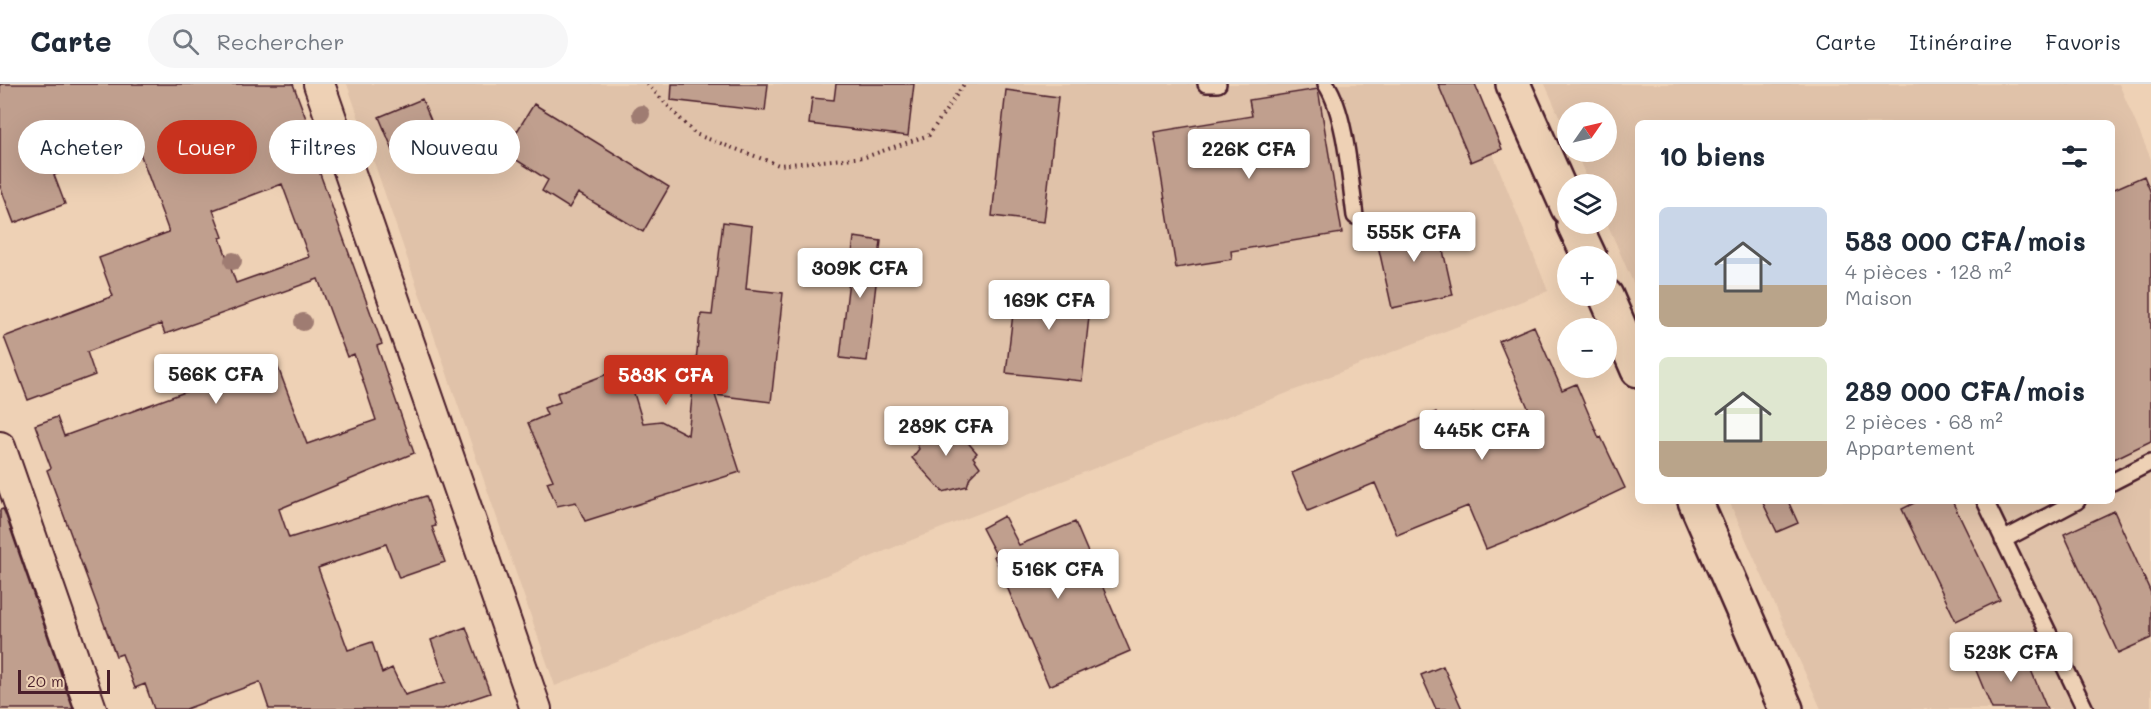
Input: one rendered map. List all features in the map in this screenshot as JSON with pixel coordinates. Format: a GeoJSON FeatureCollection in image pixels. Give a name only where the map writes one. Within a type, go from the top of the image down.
{"type":"FeatureCollection","features":[{"type":"Feature","properties":{"kind":"street"},"geometry":{"type":"LineString","coordinates":[[319,84],[536,709]]}},
{"type":"Feature","properties":{"kind":"street"},"geometry":{"type":"LineString","coordinates":[[1514,84],[1557,183]]}},
{"type":"Feature","properties":{"kind":"street"},"geometry":{"type":"LineString","coordinates":[[1610,306],[1635,363]]}},
{"type":"Feature","properties":{"kind":"street"},"geometry":{"type":"LineString","coordinates":[[0,447],[91,709]]}},
{"type":"Feature","properties":{"kind":"street"},"geometry":{"type":"LineString","coordinates":[[1696,504],[1786,709]]}},
{"type":"Feature","properties":{"kind":"lane"},"geometry":{"type":"LineString","coordinates":[[1206,84],[1218,84]]}},
{"type":"Feature","properties":{"kind":"lane"},"geometry":{"type":"LineString","coordinates":[[1326,84],[1332,93],[1345,145],[1355,216]]}},
{"type":"Feature","properties":{"kind":"lane"},"geometry":{"type":"LineString","coordinates":[[2115,480],[2151,462]]}},
{"type":"Feature","properties":{"kind":"lane"},"geometry":{"type":"LineString","coordinates":[[1986,504],[2085,709]]}},
{"type":"Feature","properties":{"kind":"lane"},"geometry":{"type":"LineString","coordinates":[[2003,540],[2071,504]]}},
{"type":"Feature","properties":{"kind":"path"},"geometry":{"type":"LineString","coordinates":[[647,84],[695,134],[779,165],[865,157],[928,135],[964,84]]}},
{"type":"Feature","properties":{"kind":"shaded area"},"geometry":{"type":"Polygon","coordinates":[[[347,84],[1465,84],[1548,291],[929,533],[555,686],[377,171],[377,120],[359,120],[347,84]]]}},
{"type":"Feature","properties":{"kind":"shaded area"},"geometry":{"type":"Polygon","coordinates":[[[1545,84],[2119,84],[2151,159],[2151,709],[1821,709],[1730,504],[2115,504],[2115,120],[1635,120],[1635,287],[1612,234],[1617,234],[1617,174],[1585,174],[1580,162],[1617,162],[1617,102],[1557,102],[1557,111],[1545,84]]]}},
{"type":"Feature","properties":{"kind":"building"},"geometry":{"type":"Polygon","coordinates":[[[0,84],[293,84],[307,120],[269,120],[269,174],[320,174],[382,344],[377,346],[414,453],[279,509],[289,538],[426,496],[436,526],[432,527],[445,562],[399,578],[386,544],[318,568],[348,650],[372,642],[382,673],[392,668],[405,695],[446,682],[431,640],[466,627],[490,693],[443,709],[269,709],[260,682],[186,709],[154,709],[145,684],[135,688],[122,654],[116,656],[47,470],[51,468],[35,425],[57,417],[64,436],[207,384],[208,388],[276,362],[307,444],[376,420],[354,354],[347,357],[318,279],[165,334],[161,324],[87,352],[95,375],[28,400],[4,337],[113,296],[99,258],[169,232],[145,167],[145,120],[18,120],[18,174],[57,174],[54,175],[65,204],[14,223],[0,186],[0,84]],[[282,184],[213,210],[236,283],[309,257],[282,184]]]}},
{"type":"Feature","properties":{"kind":"building"},"geometry":{"type":"Polygon","coordinates":[[[672,84],[768,84],[765,111],[671,100],[672,84]]]}},
{"type":"Feature","properties":{"kind":"building"},"geometry":{"type":"Polygon","coordinates":[[[836,84],[914,84],[908,136],[809,124],[812,98],[834,100],[836,84]]]}},
{"type":"Feature","properties":{"kind":"building"},"geometry":{"type":"Polygon","coordinates":[[[1438,84],[1475,84],[1502,149],[1471,162],[1438,84]]]}},
{"type":"Feature","properties":{"kind":"building"},"geometry":{"type":"Polygon","coordinates":[[[1318,89],[1342,233],[1231,251],[1232,259],[1176,268],[1154,132],[1252,116],[1249,100],[1318,89]]]}},
{"type":"Feature","properties":{"kind":"building"},"geometry":{"type":"Polygon","coordinates":[[[1006,90],[1058,97],[1044,222],[992,216],[1006,90]]]}},
{"type":"Feature","properties":{"kind":"building"},"geometry":{"type":"Polygon","coordinates":[[[422,99],[431,120],[389,120],[389,141],[379,117],[422,99]]]}},
{"type":"Feature","properties":{"kind":"building"},"geometry":{"type":"Polygon","coordinates":[[[534,104],[669,187],[643,232],[578,193],[569,208],[542,191],[548,180],[520,162],[520,126],[534,104]]]}},
{"type":"Feature","properties":{"kind":"building"},"geometry":{"type":"Polygon","coordinates":[[[2144,176],[2151,193],[2151,441],[2115,459],[2115,189],[2144,176]]]}},
{"type":"Feature","properties":{"kind":"building"},"geometry":{"type":"Polygon","coordinates":[[[1436,219],[1453,295],[1392,308],[1375,232],[1436,219]]]}},
{"type":"Feature","properties":{"kind":"building"},"geometry":{"type":"Polygon","coordinates":[[[723,222],[752,226],[746,289],[783,293],[771,402],[715,395],[740,472],[585,521],[576,502],[557,506],[547,482],[553,480],[528,423],[547,415],[544,408],[560,402],[557,393],[626,367],[643,423],[661,421],[688,435],[701,314],[712,315],[723,222]]]}},
{"type":"Feature","properties":{"kind":"building"},"geometry":{"type":"Polygon","coordinates":[[[854,237],[881,241],[867,361],[840,358],[854,237]]]}},
{"type":"Feature","properties":{"kind":"building"},"geometry":{"type":"Polygon","coordinates":[[[1017,280],[1092,289],[1082,381],[1006,373],[1017,280]]]}},
{"type":"Feature","properties":{"kind":"building"},"geometry":{"type":"Polygon","coordinates":[[[1534,326],[1562,390],[1576,384],[1599,438],[1601,437],[1625,488],[1551,523],[1486,549],[1468,506],[1397,535],[1375,483],[1308,511],[1292,473],[1436,412],[1442,427],[1473,414],[1480,431],[1529,410],[1499,341],[1534,326]]]}},
{"type":"Feature","properties":{"kind":"building"},"geometry":{"type":"Polygon","coordinates":[[[951,423],[977,453],[973,457],[980,467],[970,477],[967,486],[943,492],[912,458],[919,449],[915,440],[935,424],[943,427],[951,423]]]}},
{"type":"Feature","properties":{"kind":"building"},"geometry":{"type":"Polygon","coordinates":[[[1763,504],[1789,504],[1798,523],[1777,532],[1763,504]]]}},
{"type":"Feature","properties":{"kind":"building"},"geometry":{"type":"Polygon","coordinates":[[[1912,504],[1953,504],[2000,600],[1956,621],[1902,509],[1912,504]]]}},
{"type":"Feature","properties":{"kind":"building"},"geometry":{"type":"Polygon","coordinates":[[[3,509],[73,709],[0,709],[0,510],[3,509]]]}},
{"type":"Feature","properties":{"kind":"building"},"geometry":{"type":"Polygon","coordinates":[[[2114,511],[2151,593],[2151,638],[2118,653],[2064,534],[2114,511]]]}},
{"type":"Feature","properties":{"kind":"building"},"geometry":{"type":"Polygon","coordinates":[[[1004,516],[1019,545],[1075,522],[1130,651],[1049,686],[994,556],[996,555],[982,528],[1004,516]]]}},
{"type":"Feature","properties":{"kind":"building"},"geometry":{"type":"Polygon","coordinates":[[[2022,648],[2047,709],[1992,709],[1975,668],[2022,648]]]}},
{"type":"Feature","properties":{"kind":"building"},"geometry":{"type":"Polygon","coordinates":[[[1443,666],[1462,709],[1436,709],[1421,675],[1443,666]]]}}]}
